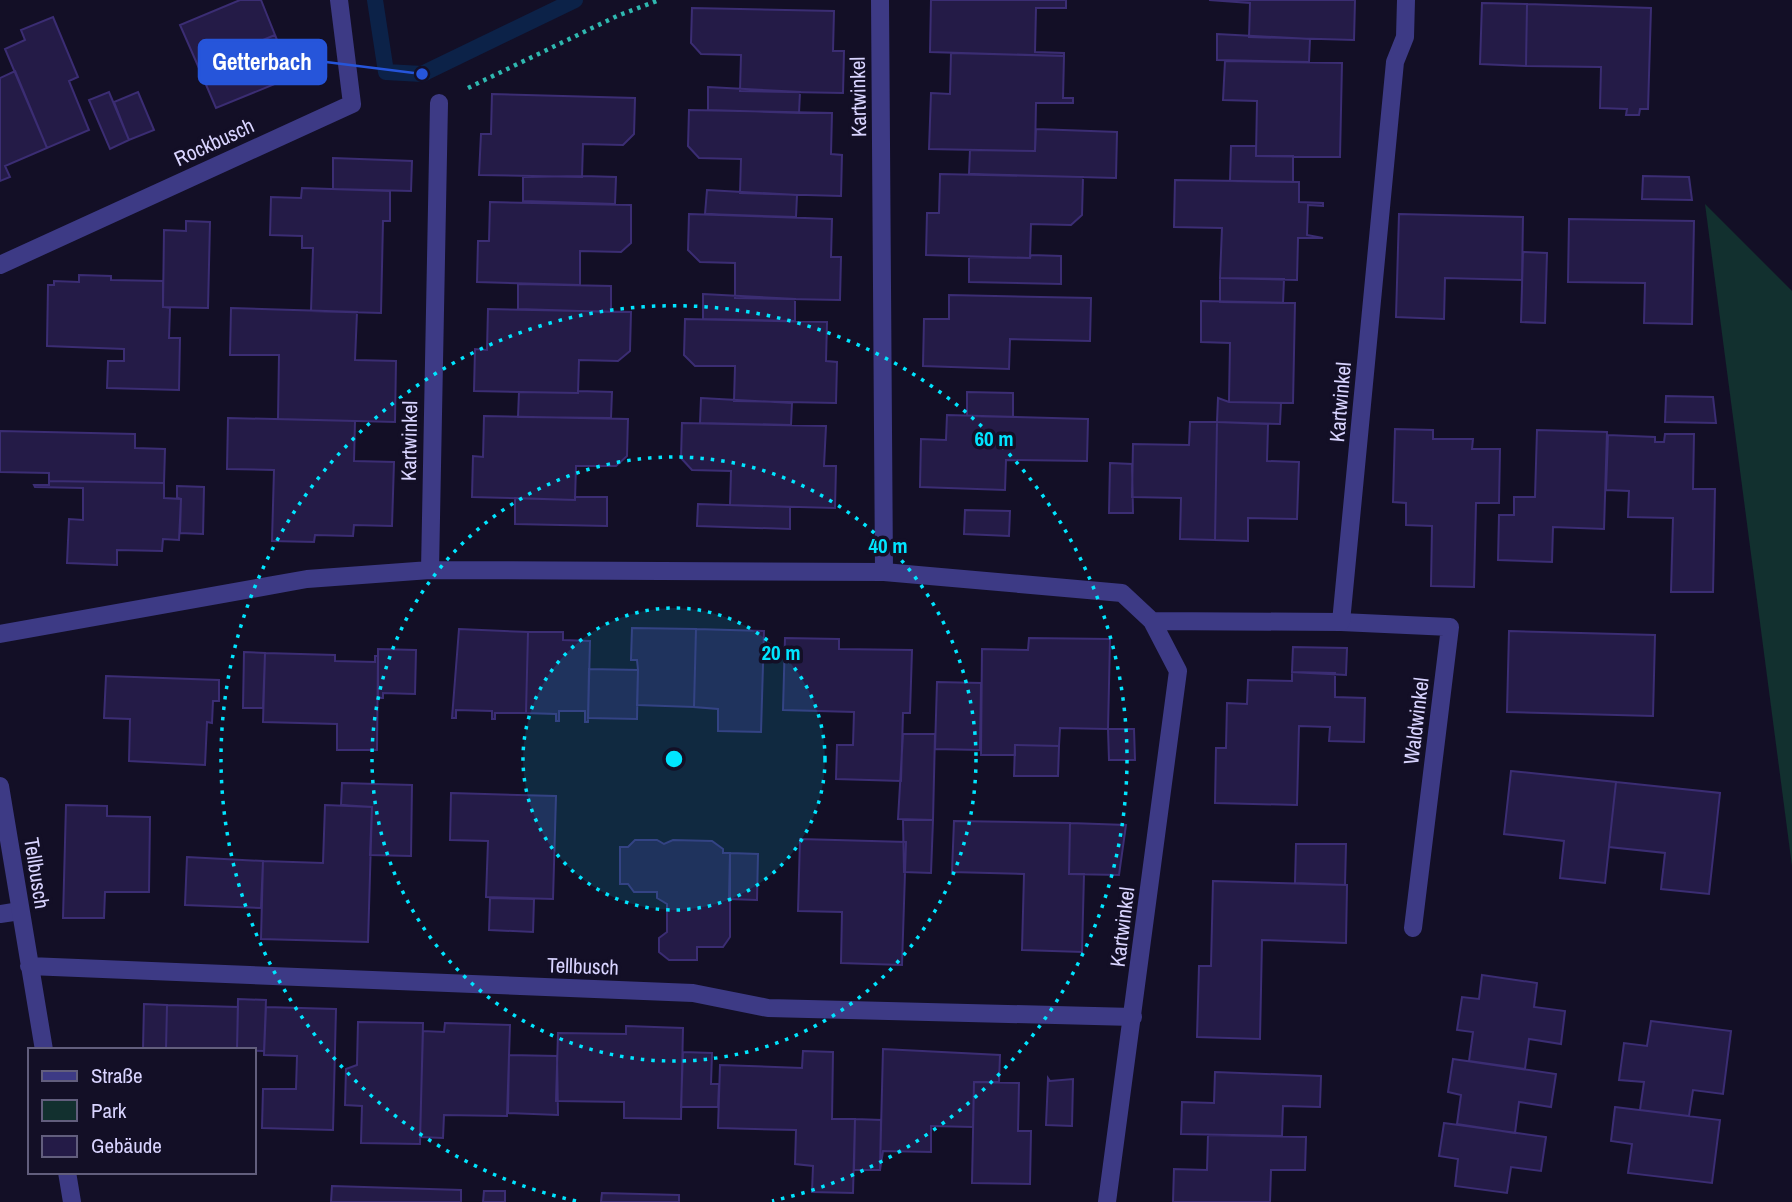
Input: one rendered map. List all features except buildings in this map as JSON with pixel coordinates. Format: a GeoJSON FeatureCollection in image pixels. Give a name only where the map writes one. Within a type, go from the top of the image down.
{"type":"FeatureCollection","features":[{"type":"Feature","properties":{"kind":"street","name":"Rockbusch"},"geometry":{"type":"LineString","coordinates":[[0,265],[352,104],[339,0]]}},
{"type":"Feature","properties":{"kind":"street","name":"Kartwinkel"},"geometry":{"type":"LineString","coordinates":[[880,0],[884,572]]}},
{"type":"Feature","properties":{"kind":"street","name":"Kartwinkel"},"geometry":{"type":"LineString","coordinates":[[1341,622],[1395,62],[1405,37],[1406,0]]}},
{"type":"Feature","properties":{"kind":"street","name":"Kartwinkel"},"geometry":{"type":"LineString","coordinates":[[430,570],[439,103]]}},
{"type":"Feature","properties":{"kind":"street","name":"Kartwinkel"},"geometry":{"type":"LineString","coordinates":[[0,634],[307,579],[430,570],[884,572],[1122,593],[1152,621],[1178,671],[1107,1202]]}},
{"type":"Feature","properties":{"kind":"street"},"geometry":{"type":"LineString","coordinates":[[1152,621],[1341,622]]}},
{"type":"Feature","properties":{"kind":"street","name":"Waldwinkel"},"geometry":{"type":"LineString","coordinates":[[1341,622],[1450,627],[1413,928]]}},
{"type":"Feature","properties":{"kind":"street","name":"Tellbusch"},"geometry":{"type":"LineString","coordinates":[[0,786],[44,1048]]}},
{"type":"Feature","properties":{"kind":"street"},"geometry":{"type":"LineString","coordinates":[[0,914],[20,911]]}},
{"type":"Feature","properties":{"kind":"street","name":"Tellbusch"},"geometry":{"type":"LineString","coordinates":[[29,966],[693,993],[768,1008],[1133,1017]]}},
{"type":"Feature","properties":{"kind":"street"},"geometry":{"type":"LineString","coordinates":[[67,1174],[72,1202]]}},
{"type":"Feature","properties":{"kind":"path"},"geometry":{"type":"LineString","coordinates":[[439,103],[617,16],[659,0]]}},
{"type":"Feature","properties":{"kind":"green space"},"geometry":{"type":"Polygon","coordinates":[[[1705,204],[1792,291],[1792,866],[1705,204]]]}},
{"type":"Feature","properties":{"kind":"waterway"},"geometry":{"type":"LineString","coordinates":[[375,0],[386,72],[422,74],[575,0]]}},
{"type":"Feature","properties":{"kind":"place","name":"Getterbach"},"geometry":{"type":"Point","coordinates":[422,74]}}]}
